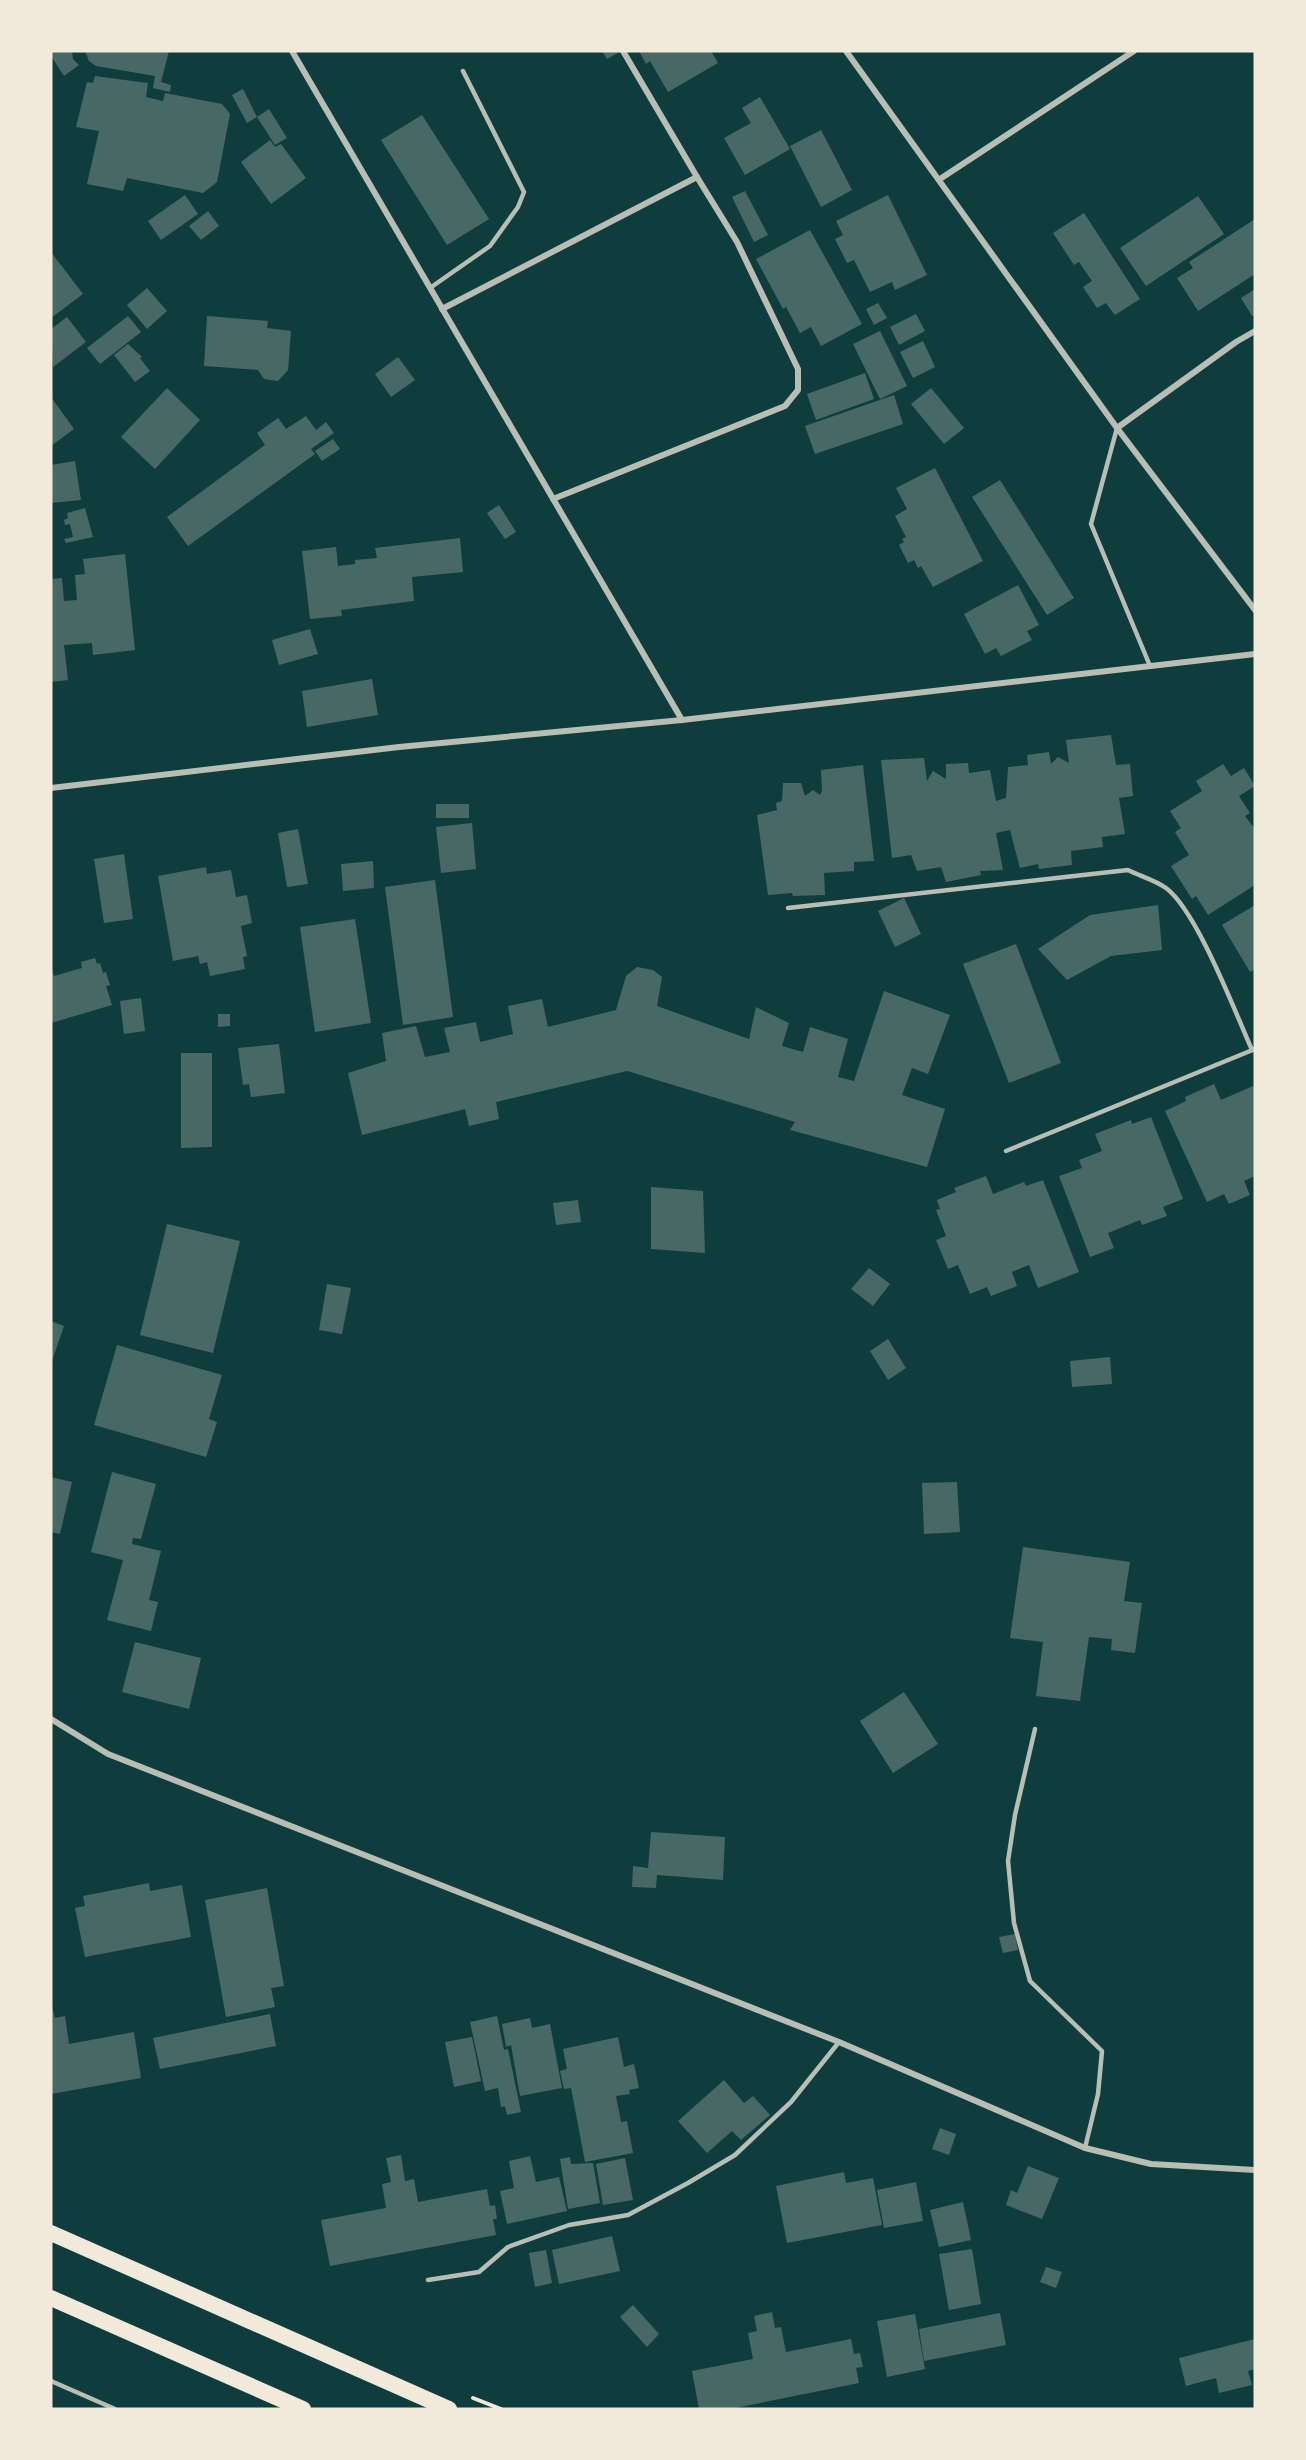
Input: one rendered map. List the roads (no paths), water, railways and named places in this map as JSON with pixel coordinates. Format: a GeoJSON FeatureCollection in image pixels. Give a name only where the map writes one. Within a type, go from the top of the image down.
{"type":"FeatureCollection","features":[{"type":"Feature","properties":{"kind":"highway"},"geometry":{"type":"LineString","coordinates":[[51,2233],[449,2409]]}},
{"type":"Feature","properties":{"kind":"highway"},"geometry":{"type":"LineString","coordinates":[[51,2298],[303,2409]]}},
{"type":"Feature","properties":{"kind":"street"},"geometry":{"type":"LineString","coordinates":[[292,51],[682,720]]}},
{"type":"Feature","properties":{"kind":"street"},"geometry":{"type":"LineString","coordinates":[[553,499],[785,406],[798,390],[798,369],[737,243],[623,51]]}},
{"type":"Feature","properties":{"kind":"street"},"geometry":{"type":"LineString","coordinates":[[846,51],[1118,428],[1255,610]]}},
{"type":"Feature","properties":{"kind":"street"},"geometry":{"type":"LineString","coordinates":[[940,179],[1134,51]]}},
{"type":"Feature","properties":{"kind":"street"},"geometry":{"type":"LineString","coordinates":[[442,309],[697,177]]}},
{"type":"Feature","properties":{"kind":"street"},"geometry":{"type":"LineString","coordinates":[[1118,428],[1236,342],[1255,331]]}},
{"type":"Feature","properties":{"kind":"street"},"geometry":{"type":"LineString","coordinates":[[51,788],[399,747],[682,720],[1255,654]]}},
{"type":"Feature","properties":{"kind":"street"},"geometry":{"type":"LineString","coordinates":[[51,1719],[108,1754],[839,2042],[1085,2148],[1151,2164],[1255,2170]]}},
{"type":"Feature","properties":{"kind":"lane"},"geometry":{"type":"LineString","coordinates":[[430,288],[490,246],[518,207],[524,192],[463,71]]}},
{"type":"Feature","properties":{"kind":"lane"},"geometry":{"type":"LineString","coordinates":[[1118,428],[1091,524],[1150,666]]}},
{"type":"Feature","properties":{"kind":"lane"},"geometry":{"type":"LineString","coordinates":[[788,908],[1128,870],[1166,888],[1184,907],[1213,961],[1253,1049],[1006,1151]]}},
{"type":"Feature","properties":{"kind":"lane"},"geometry":{"type":"LineString","coordinates":[[1035,1729],[1015,1815],[1008,1862],[1014,1923],[1030,1981],[1102,2051],[1098,2094],[1085,2148]]}},
{"type":"Feature","properties":{"kind":"lane"},"geometry":{"type":"LineString","coordinates":[[428,2280],[479,2272],[508,2247],[569,2225],[628,2215],[688,2183],[735,2155],[791,2102],[839,2042]]}},
{"type":"Feature","properties":{"kind":"lane"},"geometry":{"type":"LineString","coordinates":[[51,2381],[115,2409]]}}]}
